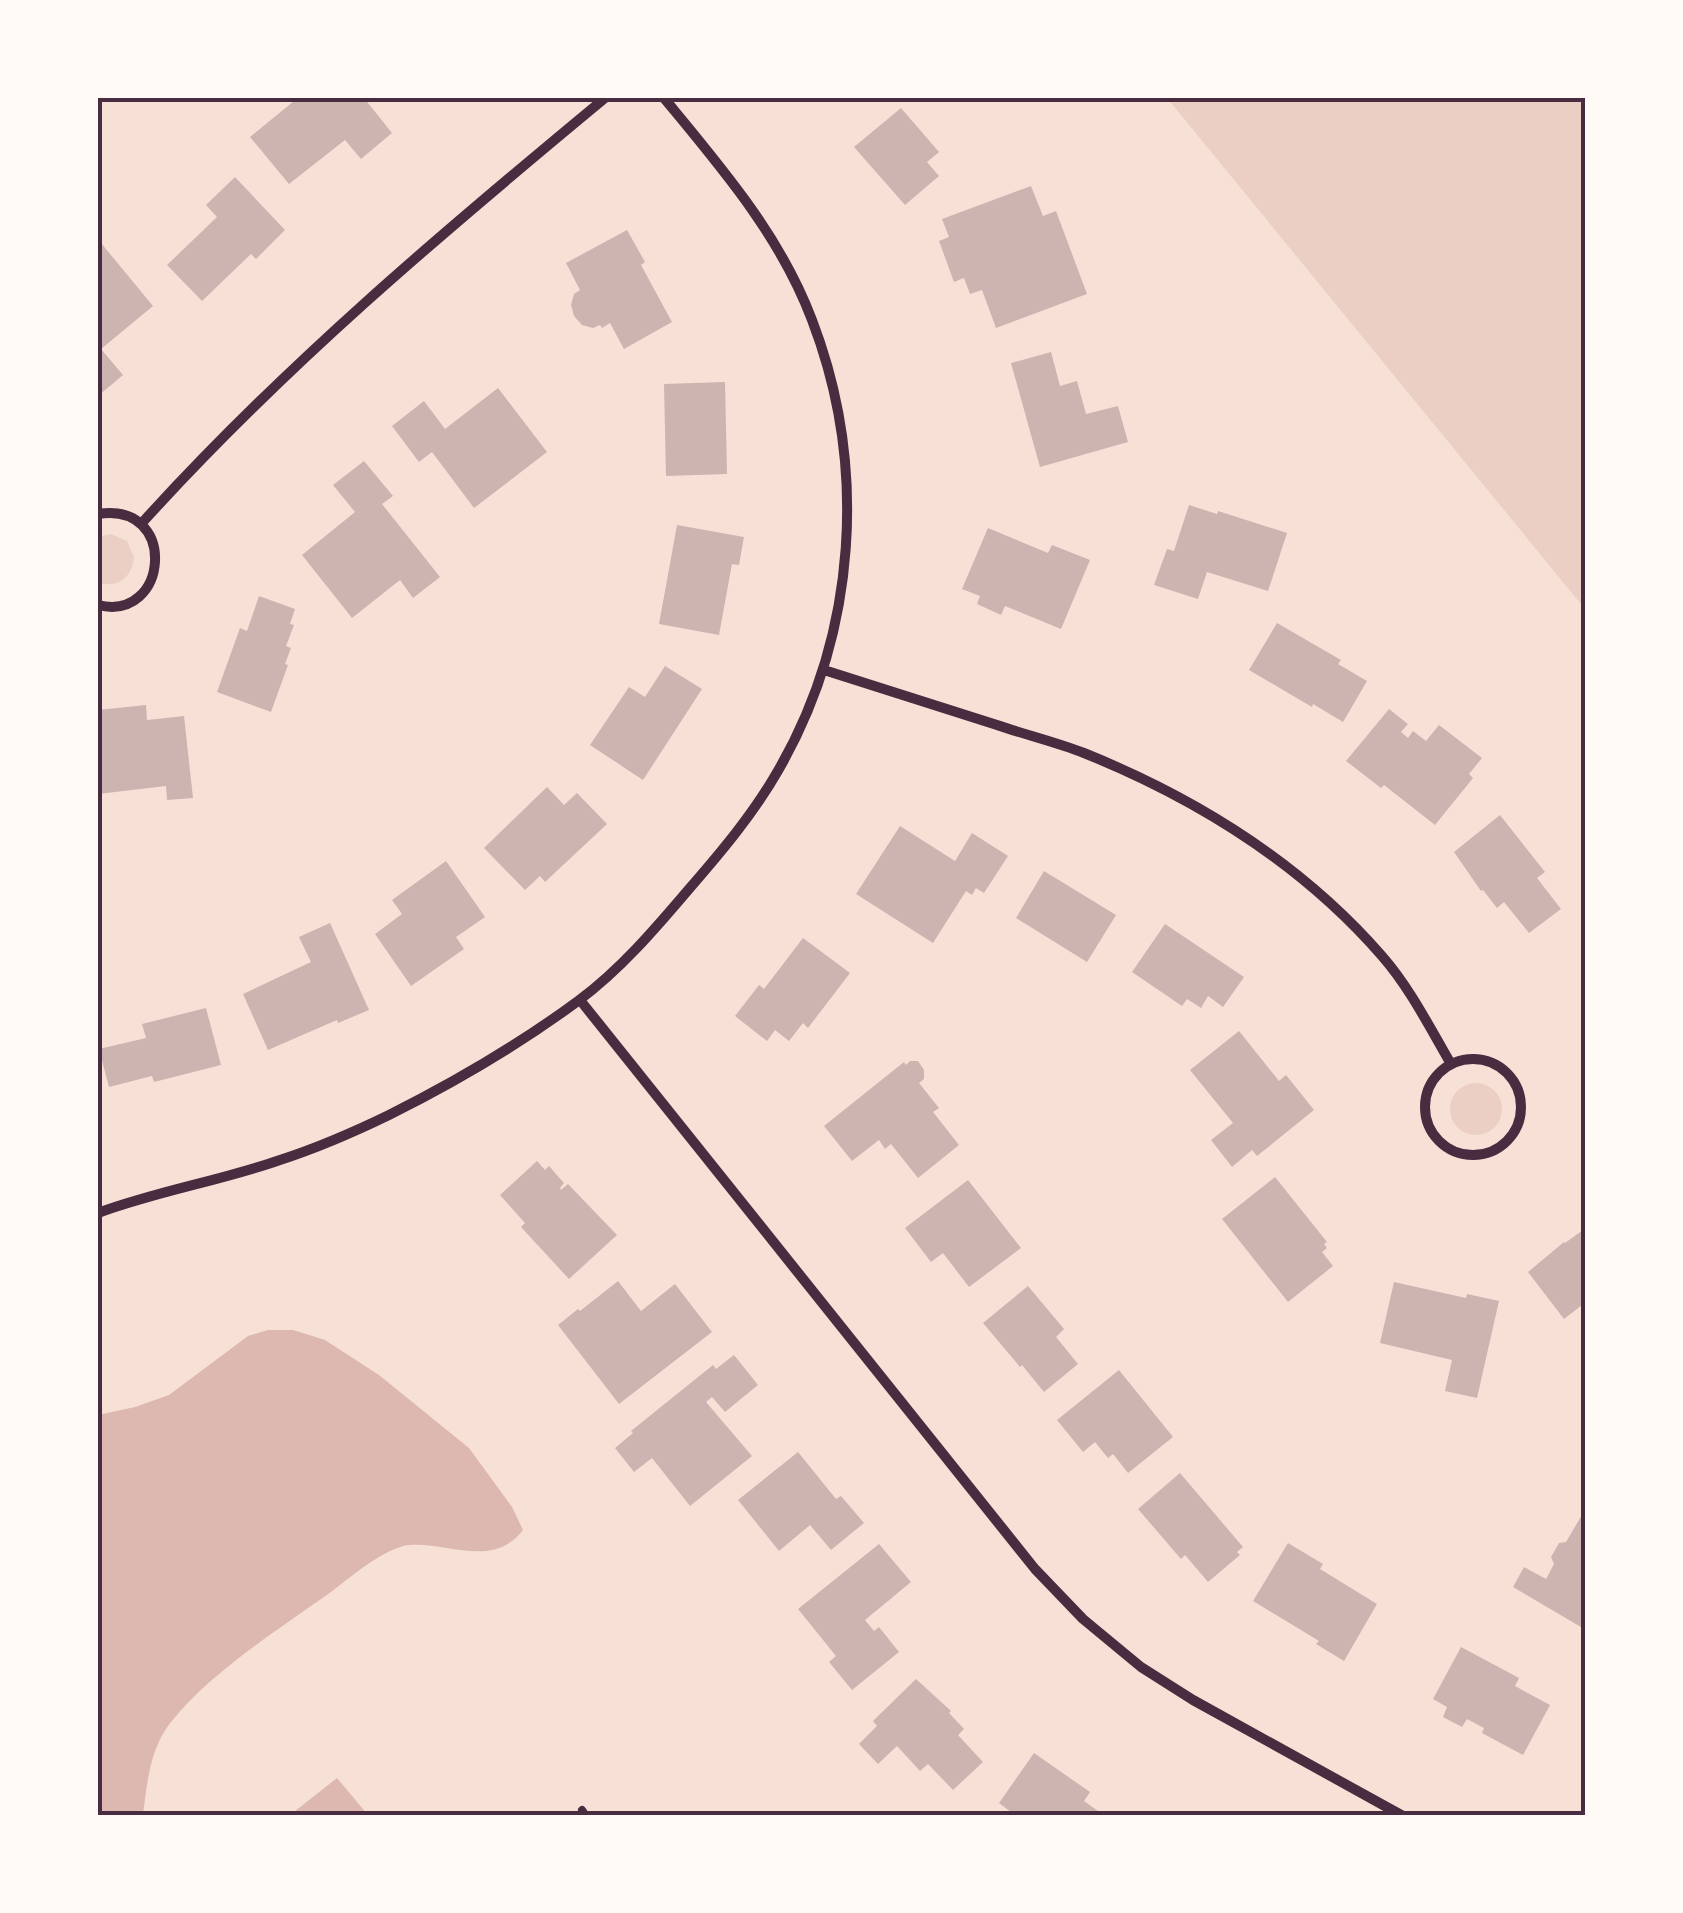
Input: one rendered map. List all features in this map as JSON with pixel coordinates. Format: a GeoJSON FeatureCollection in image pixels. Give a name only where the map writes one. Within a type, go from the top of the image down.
{"type":"FeatureCollection","features":[{"type":"Feature","properties":{"kind":"street"},"geometry":{"type":"LineString","coordinates":[[141,524],[202,457],[302,359],[437,236],[605,98]]}},
{"type":"Feature","properties":{"kind":"street"},"geometry":{"type":"LineString","coordinates":[[98,1213],[280,1160],[357,1130],[495,1056],[580,1000],[636,949],[732,839],[778,771],[798,732],[824,670],[845,570],[848,483],[842,428],[811,317],[779,250],[746,198],[664,98]]}},
{"type":"Feature","properties":{"kind":"street"},"geometry":{"type":"LineString","coordinates":[[98,514],[127,515],[141,524],[156,549],[156,564],[145,591],[119,606],[98,605]]}},
{"type":"Feature","properties":{"kind":"street"},"geometry":{"type":"LineString","coordinates":[[824,670],[1081,752],[1160,786],[1224,822],[1270,852],[1328,901],[1384,958],[1451,1064]]}},
{"type":"Feature","properties":{"kind":"street"},"geometry":{"type":"LineString","coordinates":[[580,1000],[1034,1568],[1082,1619],[1141,1667],[1193,1700],[1403,1816]]}},
{"type":"Feature","properties":{"kind":"street"},"geometry":{"type":"LineString","coordinates":[[1484,1060],[1500,1066],[1520,1093],[1522,1110],[1518,1126],[1509,1140],[1495,1150],[1479,1155],[1462,1154],[1434,1137],[1425,1105],[1429,1088],[1451,1064],[1484,1060]]}},
{"type":"Feature","properties":{"kind":"shaded area"},"geometry":{"type":"Polygon","coordinates":[[[1167,98],[1585,98],[1585,609],[1167,98]]]}},
{"type":"Feature","properties":{"kind":"shaded area"},"geometry":{"type":"Polygon","coordinates":[[[111,534],[127,541],[133,564],[118,583],[98,583],[98,537],[111,534]]]}},
{"type":"Feature","properties":{"kind":"shaded area"},"geometry":{"type":"Polygon","coordinates":[[[1476,1083],[1494,1091],[1502,1109],[1494,1127],[1476,1135],[1458,1127],[1450,1109],[1458,1091],[1476,1083]]]}},
{"type":"Feature","properties":{"kind":"shaded area"},"geometry":{"type":"Polygon","coordinates":[[[268,1330],[293,1330],[325,1340],[379,1375],[469,1448],[512,1507],[523,1530],[498,1548],[469,1551],[409,1545],[368,1564],[246,1652],[187,1703],[158,1743],[143,1815],[98,1815],[98,1415],[169,1395],[248,1336],[268,1330]]]}},
{"type":"Feature","properties":{"kind":"shaded area"},"geometry":{"type":"Polygon","coordinates":[[[337,1778],[368,1815],[290,1815],[337,1778]]]}},
{"type":"Feature","properties":{"kind":"building"},"geometry":{"type":"Polygon","coordinates":[[[291,98],[364,98],[392,133],[361,159],[345,140],[289,184],[250,137],[294,101],[291,98]]]}},
{"type":"Feature","properties":{"kind":"building"},"geometry":{"type":"Polygon","coordinates":[[[901,108],[939,152],[927,162],[939,176],[905,205],[854,147],[901,108]]]}},
{"type":"Feature","properties":{"kind":"building"},"geometry":{"type":"Polygon","coordinates":[[[235,177],[285,230],[256,259],[251,254],[202,301],[167,265],[217,217],[206,205],[235,177]]]}},
{"type":"Feature","properties":{"kind":"building"},"geometry":{"type":"Polygon","coordinates":[[[1031,186],[1043,216],[1056,211],[1087,294],[996,328],[982,290],[970,294],[964,278],[954,282],[939,241],[949,237],[942,219],[1031,186]]]}},
{"type":"Feature","properties":{"kind":"building"},"geometry":{"type":"Polygon","coordinates":[[[627,230],[672,322],[624,349],[610,323],[593,328],[582,325],[574,316],[571,305],[574,294],[580,290],[566,263],[627,230]]]}},
{"type":"Feature","properties":{"kind":"building"},"geometry":{"type":"Polygon","coordinates":[[[101,243],[153,306],[101,349],[123,375],[98,396],[98,246],[101,243]]]}},
{"type":"Feature","properties":{"kind":"building"},"geometry":{"type":"Polygon","coordinates":[[[1051,352],[1060,386],[1077,381],[1086,414],[1118,406],[1128,442],[1040,467],[1011,363],[1051,352]]]}},
{"type":"Feature","properties":{"kind":"building"},"geometry":{"type":"Polygon","coordinates":[[[725,382],[727,474],[666,476],[664,384],[725,382]]]}},
{"type":"Feature","properties":{"kind":"building"},"geometry":{"type":"Polygon","coordinates":[[[498,388],[547,452],[474,508],[432,452],[419,462],[392,426],[424,401],[445,429],[498,388]]]}},
{"type":"Feature","properties":{"kind":"building"},"geometry":{"type":"Polygon","coordinates":[[[364,461],[393,496],[382,504],[440,577],[413,598],[400,580],[352,618],[302,555],[355,512],[333,485],[364,461]]]}},
{"type":"Feature","properties":{"kind":"building"},"geometry":{"type":"Polygon","coordinates":[[[1189,505],[1287,533],[1268,591],[1207,572],[1198,599],[1154,585],[1167,549],[1174,551],[1189,505]]]}},
{"type":"Feature","properties":{"kind":"building"},"geometry":{"type":"Polygon","coordinates":[[[677,525],[744,537],[739,565],[732,564],[719,635],[659,624],[677,525]]]}},
{"type":"Feature","properties":{"kind":"building"},"geometry":{"type":"Polygon","coordinates":[[[988,528],[1048,553],[1052,545],[1090,560],[1061,629],[1005,606],[1001,615],[977,604],[980,596],[962,589],[988,528]]]}},
{"type":"Feature","properties":{"kind":"building"},"geometry":{"type":"Polygon","coordinates":[[[259,596],[295,609],[286,646],[291,648],[285,664],[288,665],[271,712],[217,692],[240,628],[247,631],[259,596]]]}},
{"type":"Feature","properties":{"kind":"building"},"geometry":{"type":"Polygon","coordinates":[[[1277,623],[1341,660],[1338,664],[1367,681],[1343,722],[1249,670],[1277,623]]]}},
{"type":"Feature","properties":{"kind":"building"},"geometry":{"type":"Polygon","coordinates":[[[665,666],[702,689],[643,780],[590,745],[629,687],[645,697],[665,666]]]}},
{"type":"Feature","properties":{"kind":"building"},"geometry":{"type":"Polygon","coordinates":[[[146,705],[147,720],[184,716],[193,798],[167,800],[166,786],[98,794],[98,710],[146,705]]]}},
{"type":"Feature","properties":{"kind":"building"},"geometry":{"type":"Polygon","coordinates":[[[1389,709],[1408,724],[1401,732],[1408,738],[1413,731],[1426,741],[1439,725],[1482,758],[1469,774],[1473,778],[1435,825],[1346,761],[1389,709]]]}},
{"type":"Feature","properties":{"kind":"building"},"geometry":{"type":"Polygon","coordinates":[[[547,787],[564,805],[577,793],[607,824],[545,882],[540,876],[525,890],[484,848],[547,787]]]}},
{"type":"Feature","properties":{"kind":"building"},"geometry":{"type":"Polygon","coordinates":[[[1500,815],[1545,872],[1537,878],[1561,909],[1529,933],[1504,902],[1497,908],[1481,891],[1454,852],[1500,815]]]}},
{"type":"Feature","properties":{"kind":"building"},"geometry":{"type":"Polygon","coordinates":[[[900,826],[955,861],[972,833],[1008,856],[984,893],[976,888],[972,895],[966,891],[933,943],[856,894],[900,826]]]}},
{"type":"Feature","properties":{"kind":"building"},"geometry":{"type":"Polygon","coordinates":[[[446,861],[485,917],[456,937],[464,949],[411,986],[375,934],[402,914],[392,900],[446,861]]]}},
{"type":"Feature","properties":{"kind":"building"},"geometry":{"type":"Polygon","coordinates":[[[1044,871],[1116,915],[1087,962],[1016,918],[1044,871]]]}},
{"type":"Feature","properties":{"kind":"building"},"geometry":{"type":"Polygon","coordinates":[[[330,923],[369,1010],[268,1050],[243,994],[311,962],[299,937],[330,923]]]}},
{"type":"Feature","properties":{"kind":"building"},"geometry":{"type":"Polygon","coordinates":[[[1165,924],[1244,977],[1223,1007],[1208,996],[1201,1008],[1187,999],[1182,1006],[1132,972],[1165,924]]]}},
{"type":"Feature","properties":{"kind":"building"},"geometry":{"type":"Polygon","coordinates":[[[803,938],[850,973],[808,1028],[803,1023],[789,1041],[775,1030],[767,1041],[735,1016],[759,985],[764,989],[803,938]]]}},
{"type":"Feature","properties":{"kind":"building"},"geometry":{"type":"Polygon","coordinates":[[[206,1008],[221,1065],[154,1082],[152,1076],[109,1087],[99,1049],[146,1038],[142,1024],[206,1008]]]}},
{"type":"Feature","properties":{"kind":"building"},"geometry":{"type":"Polygon","coordinates":[[[1239,1031],[1279,1081],[1286,1075],[1314,1110],[1257,1156],[1252,1150],[1232,1167],[1211,1140],[1233,1123],[1190,1070],[1239,1031]]]}},
{"type":"Feature","properties":{"kind":"building"},"geometry":{"type":"Polygon","coordinates":[[[910,1061],[918,1061],[924,1070],[924,1079],[919,1083],[939,1108],[933,1112],[959,1145],[918,1178],[891,1144],[885,1149],[879,1140],[852,1161],[824,1126],[910,1061]]]}},
{"type":"Feature","properties":{"kind":"building"},"geometry":{"type":"Polygon","coordinates":[[[537,1161],[545,1170],[549,1166],[564,1183],[561,1190],[568,1184],[617,1235],[569,1279],[521,1227],[525,1223],[500,1195],[537,1161]]]}},
{"type":"Feature","properties":{"kind":"building"},"geometry":{"type":"Polygon","coordinates":[[[1275,1177],[1327,1242],[1322,1252],[1333,1266],[1288,1302],[1222,1219],[1275,1177]]]}},
{"type":"Feature","properties":{"kind":"building"},"geometry":{"type":"Polygon","coordinates":[[[968,1180],[1021,1248],[969,1287],[943,1253],[931,1262],[905,1228],[968,1180]]]}},
{"type":"Feature","properties":{"kind":"building"},"geometry":{"type":"Polygon","coordinates":[[[1583,1230],[1586,1309],[1582,1305],[1564,1319],[1528,1272],[1583,1230]]]}},
{"type":"Feature","properties":{"kind":"building"},"geometry":{"type":"Polygon","coordinates":[[[618,1281],[641,1311],[675,1284],[712,1332],[619,1404],[558,1325],[618,1281]]]}},
{"type":"Feature","properties":{"kind":"building"},"geometry":{"type":"Polygon","coordinates":[[[1394,1282],[1499,1301],[1477,1398],[1445,1391],[1452,1360],[1380,1343],[1394,1282]]]}},
{"type":"Feature","properties":{"kind":"building"},"geometry":{"type":"Polygon","coordinates":[[[1028,1286],[1064,1329],[1056,1337],[1078,1364],[1044,1392],[983,1323],[1028,1286]]]}},
{"type":"Feature","properties":{"kind":"building"},"geometry":{"type":"Polygon","coordinates":[[[734,1355],[758,1385],[725,1412],[712,1397],[706,1402],[752,1456],[690,1506],[652,1458],[634,1472],[615,1448],[713,1365],[716,1369],[734,1355]]]}},
{"type":"Feature","properties":{"kind":"building"},"geometry":{"type":"Polygon","coordinates":[[[1119,1370],[1173,1437],[1128,1473],[1113,1454],[1108,1458],[1095,1442],[1083,1452],[1057,1420],[1119,1370]]]}},
{"type":"Feature","properties":{"kind":"building"},"geometry":{"type":"Polygon","coordinates":[[[798,1452],[836,1499],[841,1496],[864,1523],[831,1550],[810,1525],[779,1551],[738,1500],[798,1452]]]}},
{"type":"Feature","properties":{"kind":"building"},"geometry":{"type":"Polygon","coordinates":[[[1180,1473],[1243,1547],[1237,1552],[1240,1555],[1208,1582],[1185,1555],[1181,1559],[1138,1509],[1180,1473]]]}},
{"type":"Feature","properties":{"kind":"building"},"geometry":{"type":"Polygon","coordinates":[[[1586,1508],[1586,1630],[1513,1587],[1524,1567],[1546,1579],[1554,1564],[1551,1557],[1559,1543],[1566,1542],[1586,1508]]]}},
{"type":"Feature","properties":{"kind":"building"},"geometry":{"type":"Polygon","coordinates":[[[1288,1543],[1323,1564],[1320,1569],[1377,1604],[1344,1661],[1253,1601],[1288,1543]]]}},
{"type":"Feature","properties":{"kind":"building"},"geometry":{"type":"Polygon","coordinates":[[[879,1544],[911,1582],[865,1620],[874,1631],[879,1627],[899,1652],[852,1690],[829,1662],[836,1656],[798,1609],[879,1544]]]}},
{"type":"Feature","properties":{"kind":"building"},"geometry":{"type":"Polygon","coordinates":[[[1461,1647],[1519,1678],[1515,1686],[1550,1705],[1523,1755],[1482,1733],[1484,1728],[1467,1719],[1462,1727],[1443,1717],[1447,1707],[1433,1699],[1461,1647]]]}},
{"type":"Feature","properties":{"kind":"building"},"geometry":{"type":"Polygon","coordinates":[[[916,1679],[951,1711],[964,1729],[958,1735],[983,1762],[953,1790],[928,1764],[920,1771],[897,1746],[878,1764],[859,1744],[877,1726],[873,1721],[916,1679]]]}},
{"type":"Feature","properties":{"kind":"building"},"geometry":{"type":"Polygon","coordinates":[[[1034,1753],[1090,1792],[1084,1801],[1105,1816],[1016,1816],[999,1803],[1034,1753]]]}}]}
